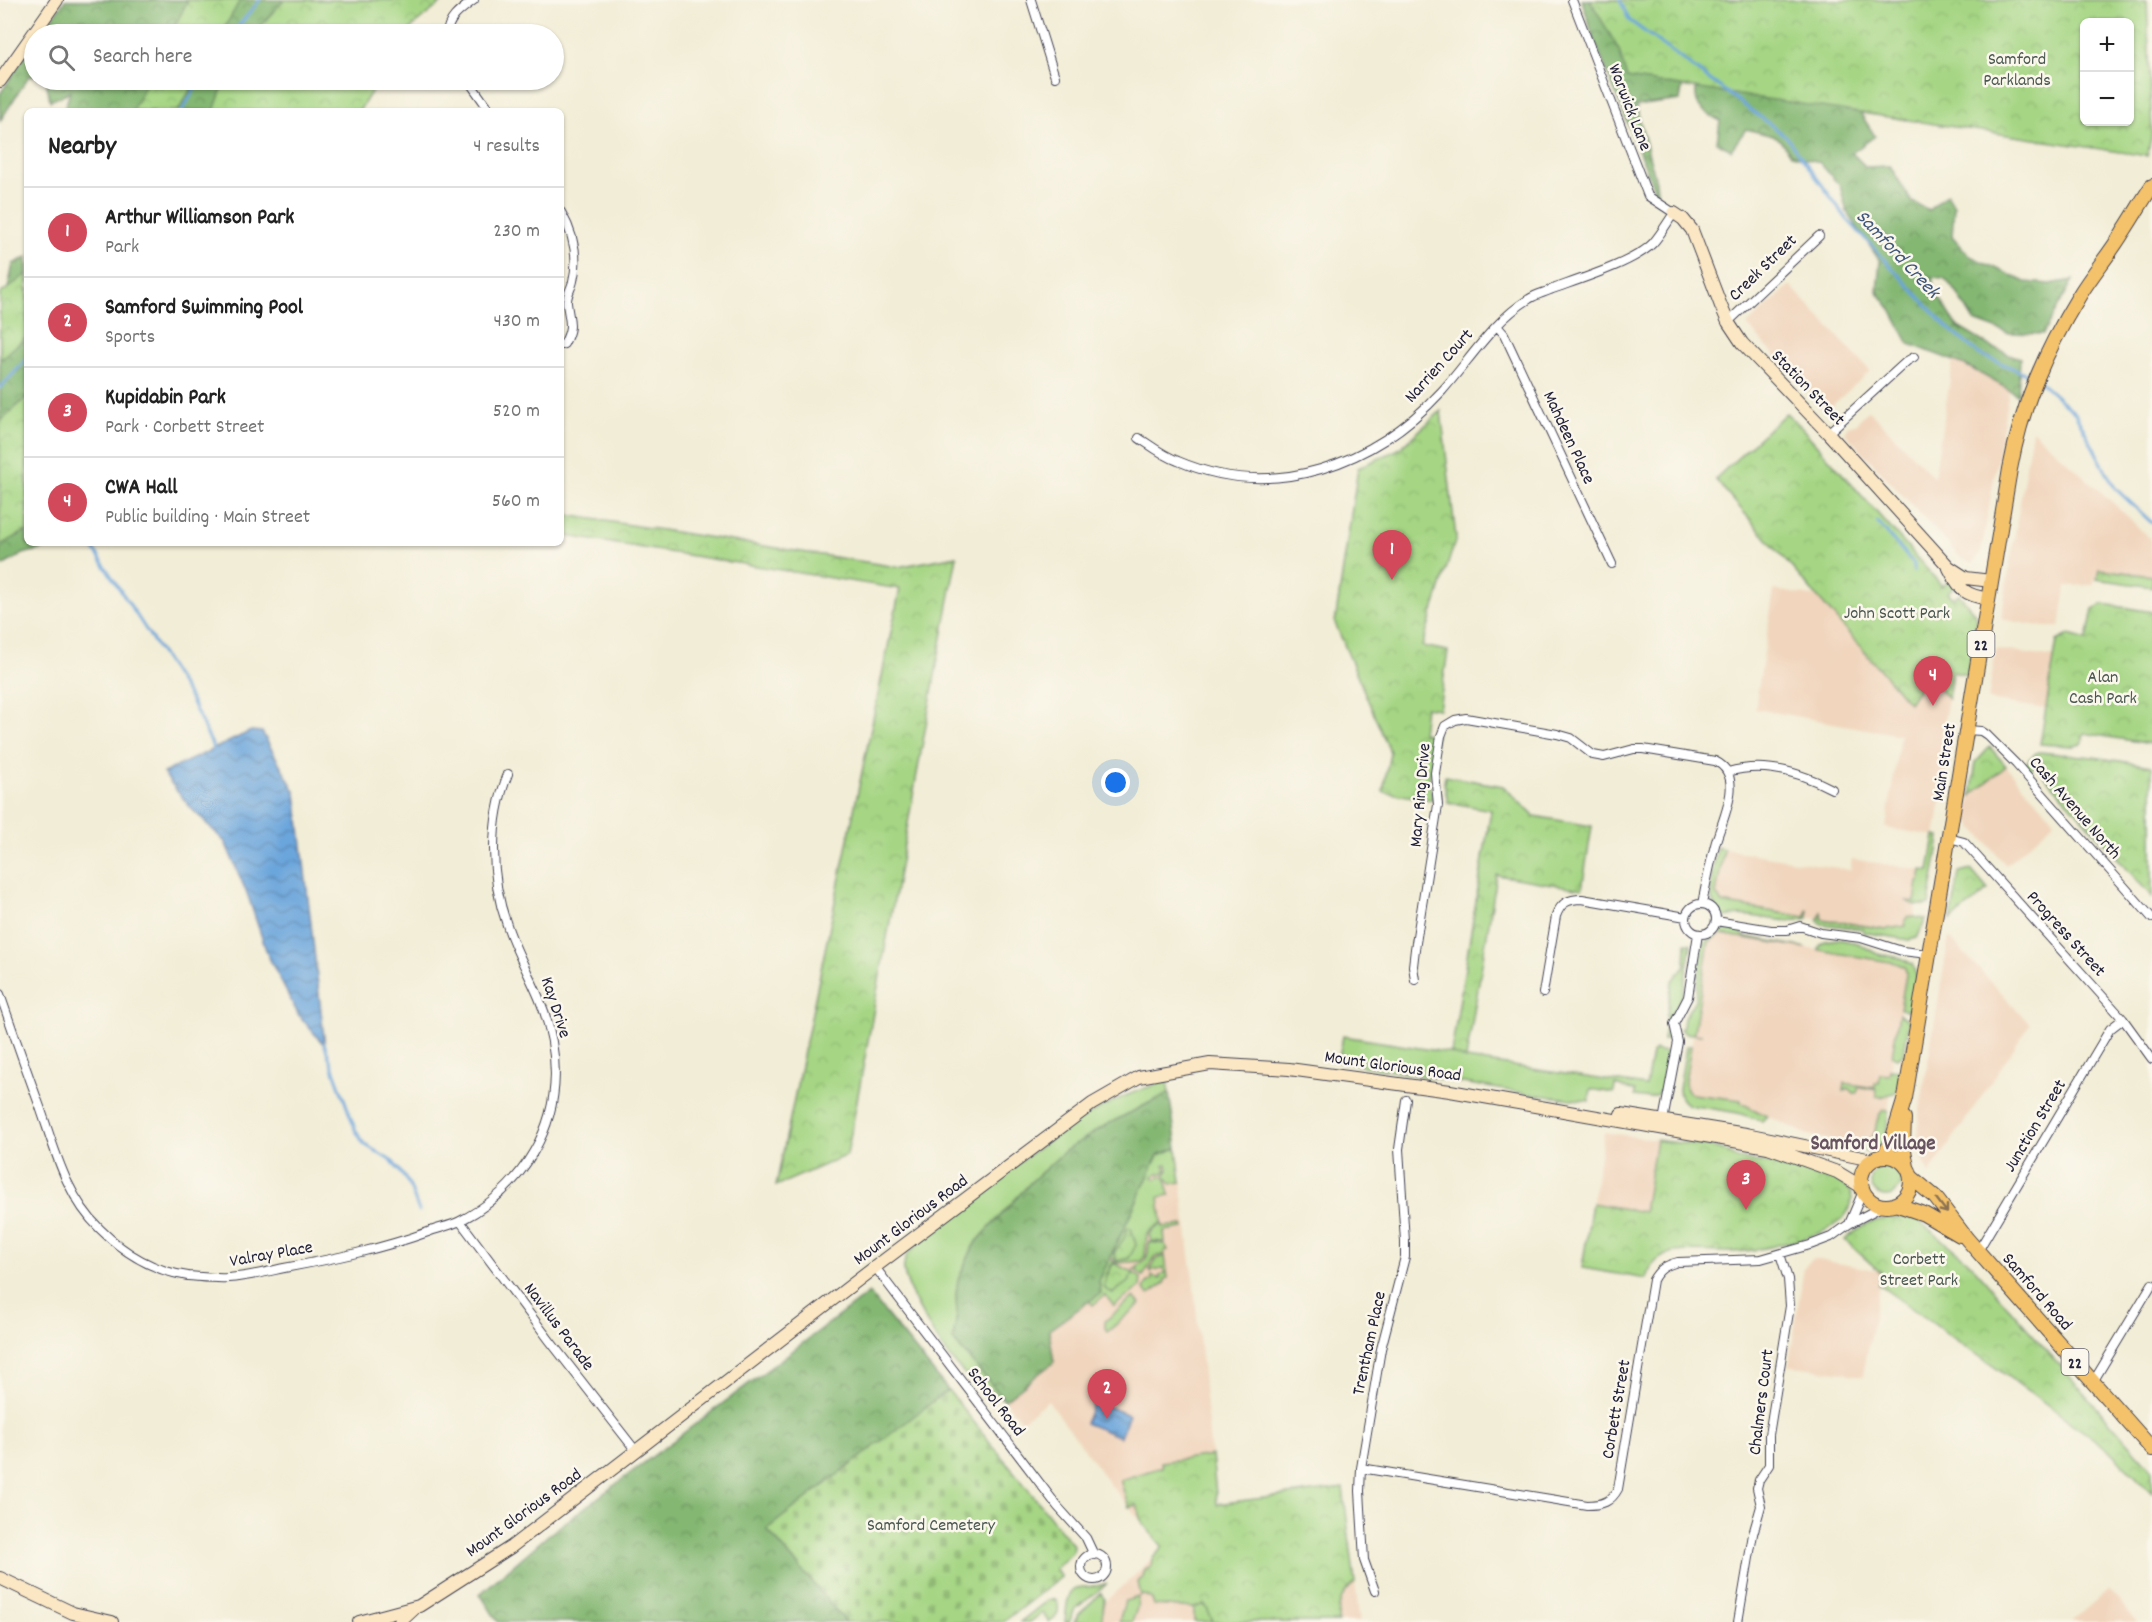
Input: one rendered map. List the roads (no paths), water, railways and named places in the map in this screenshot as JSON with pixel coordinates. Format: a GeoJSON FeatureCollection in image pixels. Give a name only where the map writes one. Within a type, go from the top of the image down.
{"type":"FeatureCollection","features":[{"type":"Feature","properties":{"kind":"main road"},"geometry":{"type":"LineString","coordinates":[[40,24],[57,0]]}},
{"type":"Feature","properties":{"kind":"main road"},"geometry":{"type":"LineString","coordinates":[[0,81],[24,47]]}},
{"type":"Feature","properties":{"kind":"main road","name":"Main Street"},"geometry":{"type":"LineString","coordinates":[[1909,1172],[1904,1145],[1905,1098],[2013,454],[2028,399],[2041,365],[2080,295],[2124,232],[2152,186]]}},
{"type":"Feature","properties":{"kind":"main road","name":"Station Street"},"geometry":{"type":"LineString","coordinates":[[1674,213],[1683,219],[1692,230],[1728,322],[1742,343],[1828,433],[1949,567],[1960,588],[1967,594],[1989,599]]}},
{"type":"Feature","properties":{"kind":"main road","name":"Station Street"},"geometry":{"type":"LineString","coordinates":[[1949,567],[1966,578],[1992,581]]}},
{"type":"Feature","properties":{"kind":"main road","name":"Mount Glorious Road"},"geometry":{"type":"LineString","coordinates":[[358,1622],[419,1606],[511,1546],[1092,1104],[1139,1077],[1210,1064],[1289,1069],[1450,1091],[1554,1109],[1601,1112],[1768,1147],[1832,1170],[1863,1189]]}},
{"type":"Feature","properties":{"kind":"main road","name":"Main Street"},"geometry":{"type":"LineString","coordinates":[[1878,1158],[1892,1140],[1905,1098]]}},
{"type":"Feature","properties":{"kind":"main road","name":"Mount Glorious Road"},"geometry":{"type":"LineString","coordinates":[[1662,1125],[1878,1158]]}},
{"type":"Feature","properties":{"kind":"main road"},"geometry":{"type":"LineString","coordinates":[[1826,1150],[1832,1170]]}},
{"type":"Feature","properties":{"kind":"main road"},"geometry":{"type":"LineString","coordinates":[[1878,1158],[1897,1158],[1909,1172],[1908,1193],[1890,1204]]}},
{"type":"Feature","properties":{"kind":"main road","name":"22"},"geometry":{"type":"LineString","coordinates":[[1878,1158],[1863,1172],[1863,1189],[1872,1201],[1890,1204]]}},
{"type":"Feature","properties":{"kind":"main road","name":"Samford Road"},"geometry":{"type":"LineString","coordinates":[[1909,1172],[1935,1197],[1967,1239],[2152,1449]]}},
{"type":"Feature","properties":{"kind":"main road","name":"Samford Road"},"geometry":{"type":"LineString","coordinates":[[1890,1204],[1924,1214],[1967,1239]]}},
{"type":"Feature","properties":{"kind":"main road"},"geometry":{"type":"LineString","coordinates":[[0,1578],[73,1613],[112,1622]]}},
{"type":"Feature","properties":{"kind":"main road"},"geometry":{"type":"LineString","coordinates":[[400,1622],[419,1606]]}},
{"type":"Feature","properties":{"kind":"street"},"geometry":{"type":"LineString","coordinates":[[449,24],[474,0]]}},
{"type":"Feature","properties":{"kind":"street"},"geometry":{"type":"LineString","coordinates":[[1031,0],[1055,77]]}},
{"type":"Feature","properties":{"kind":"street","name":"Warwick Lane"},"geometry":{"type":"LineString","coordinates":[[1572,0],[1648,196],[1674,213]]}},
{"type":"Feature","properties":{"kind":"street"},"geometry":{"type":"LineString","coordinates":[[475,90],[488,108]]}},
{"type":"Feature","properties":{"kind":"street","name":"Narrien Court"},"geometry":{"type":"LineString","coordinates":[[1139,438],[1175,460],[1210,472],[1249,477],[1288,477],[1331,467],[1364,453],[1392,436],[1443,390],[1483,339],[1530,298],[1636,256],[1653,243],[1674,213]]}},
{"type":"Feature","properties":{"kind":"street"},"geometry":{"type":"LineString","coordinates":[[564,218],[576,253],[574,278],[564,303],[571,321],[570,334],[564,344]]}},
{"type":"Feature","properties":{"kind":"street","name":"Creek Street"},"geometry":{"type":"LineString","coordinates":[[1728,322],[1819,236]]}},
{"type":"Feature","properties":{"kind":"street","name":"Mahdeen Place"},"geometry":{"type":"LineString","coordinates":[[1497,326],[1504,334],[1612,564]]}},
{"type":"Feature","properties":{"kind":"street"},"geometry":{"type":"LineString","coordinates":[[1828,433],[1904,363],[1914,357]]}},
{"type":"Feature","properties":{"kind":"street","name":"Mary Ring Drive"},"geometry":{"type":"LineString","coordinates":[[1415,980],[1415,950],[1438,805],[1435,785],[1436,763],[1440,736],[1445,726],[1455,720],[1466,718],[1557,734],[1570,738],[1593,755],[1604,758],[1634,749],[1643,749],[1715,761],[1724,765],[1728,772]]}},
{"type":"Feature","properties":{"kind":"street","name":"Cash Avenue North"},"geometry":{"type":"LineString","coordinates":[[1967,730],[1981,731],[1987,735],[2016,764],[2152,918]]}},
{"type":"Feature","properties":{"kind":"street"},"geometry":{"type":"LineString","coordinates":[[1702,904],[1715,843],[1727,809],[1731,780],[1728,772],[1760,767],[1782,770],[1805,776],[1832,789]]}},
{"type":"Feature","properties":{"kind":"street","name":"Kay Drive"},"geometry":{"type":"LineString","coordinates":[[460,1221],[501,1192],[519,1176],[548,1122],[555,1092],[556,1067],[553,1042],[541,1002],[507,925],[496,886],[494,837],[502,789],[508,774]]}},
{"type":"Feature","properties":{"kind":"street","name":"Progress Street"},"geometry":{"type":"LineString","coordinates":[[1949,838],[1964,843],[2123,1019],[2152,1059]]}},
{"type":"Feature","properties":{"kind":"street"},"geometry":{"type":"LineString","coordinates":[[1543,993],[1556,916],[1564,902],[1582,899],[1686,917]]}},
{"type":"Feature","properties":{"kind":"street"},"geometry":{"type":"LineString","coordinates":[[1702,904],[1711,908],[1716,921],[1712,930],[1698,934],[1687,926],[1686,917],[1693,906],[1702,904]]}},
{"type":"Feature","properties":{"kind":"street"},"geometry":{"type":"LineString","coordinates":[[1716,921],[1771,930],[1787,930],[1800,926],[1821,933],[1861,938],[1902,951],[1928,954]]}},
{"type":"Feature","properties":{"kind":"street"},"geometry":{"type":"LineString","coordinates":[[1662,1125],[1678,1042],[1674,1024],[1688,997],[1698,934]]}},
{"type":"Feature","properties":{"kind":"street","name":"Valray Place"},"geometry":{"type":"LineString","coordinates":[[0,994],[64,1177],[81,1207],[98,1227],[124,1251],[160,1269],[187,1275],[228,1279],[390,1246],[460,1221]]}},
{"type":"Feature","properties":{"kind":"street","name":"Junction Street"},"geometry":{"type":"LineString","coordinates":[[1978,1251],[2110,1029],[2123,1019]]}},
{"type":"Feature","properties":{"kind":"street","name":"Trentham Place"},"geometry":{"type":"LineString","coordinates":[[1375,1591],[1364,1560],[1361,1468],[1381,1349],[1405,1257],[1399,1149],[1406,1100]]}},
{"type":"Feature","properties":{"kind":"street"},"geometry":{"type":"LineString","coordinates":[[1849,1224],[1863,1189]]}},
{"type":"Feature","properties":{"kind":"street","name":"Corbett Street"},"geometry":{"type":"LineString","coordinates":[[1361,1468],[1587,1505],[1606,1503],[1614,1497],[1618,1489],[1653,1280],[1658,1271],[1678,1262],[1761,1260],[1831,1237],[1849,1224],[1890,1204]]}},
{"type":"Feature","properties":{"kind":"street","name":"Navillus Parade"},"geometry":{"type":"LineString","coordinates":[[460,1221],[636,1451]]}},
{"type":"Feature","properties":{"kind":"street","name":"Chalmers Court"},"geometry":{"type":"LineString","coordinates":[[1738,1622],[1753,1534],[1761,1506],[1757,1488],[1759,1480],[1769,1465],[1769,1435],[1790,1305],[1788,1279],[1780,1254]]}},
{"type":"Feature","properties":{"kind":"street","name":"School Road"},"geometry":{"type":"LineString","coordinates":[[875,1267],[1058,1507],[1086,1538],[1094,1555]]}},
{"type":"Feature","properties":{"kind":"street"},"geometry":{"type":"LineString","coordinates":[[2093,1382],[2152,1284]]}},
{"type":"Feature","properties":{"kind":"water"},"geometry":{"type":"Polygon","coordinates":[[[251,731],[262,732],[296,793],[325,1046],[298,1014],[268,956],[248,896],[225,842],[190,807],[163,773],[251,731]]]}},
{"type":"Feature","properties":{"kind":"water"},"geometry":{"type":"Polygon","coordinates":[[[1094,1401],[1129,1415],[1120,1437],[1085,1423],[1094,1401]]]}},
{"type":"Feature","properties":{"kind":"waterway"},"geometry":{"type":"LineString","coordinates":[[240,24],[260,0]]}},
{"type":"Feature","properties":{"kind":"waterway","name":"Samford Creek"},"geometry":{"type":"LineString","coordinates":[[1620,0],[1629,20],[1786,136],[1847,219],[1946,326],[1979,354],[2034,377]]}},
{"type":"Feature","properties":{"kind":"waterway"},"geometry":{"type":"LineString","coordinates":[[184,108],[194,90]]}},
{"type":"Feature","properties":{"kind":"waterway"},"geometry":{"type":"LineString","coordinates":[[0,388],[24,362]]}},
{"type":"Feature","properties":{"kind":"waterway","name":"Samford Creek"},"geometry":{"type":"LineString","coordinates":[[2039,381],[2075,413],[2115,488],[2152,523]]}},
{"type":"Feature","properties":{"kind":"waterway"},"geometry":{"type":"LineString","coordinates":[[1877,522],[1914,564],[1914,571]]}},
{"type":"Feature","properties":{"kind":"waterway"},"geometry":{"type":"LineString","coordinates":[[92,546],[190,698],[215,751]]}},
{"type":"Feature","properties":{"kind":"waterway"},"geometry":{"type":"LineString","coordinates":[[324,1043],[355,1129],[364,1144],[393,1162],[409,1184],[419,1211]]}},
{"type":"Feature","properties":{"kind":"place","name":"Arthur Williamson Park"},"geometry":{"type":"Point","coordinates":[1392,580]}},
{"type":"Feature","properties":{"kind":"place","name":"CWA Hall"},"geometry":{"type":"Point","coordinates":[1933,706]}},
{"type":"Feature","properties":{"kind":"place","name":"Kupidabin Park"},"geometry":{"type":"Point","coordinates":[1746,1210]}},
{"type":"Feature","properties":{"kind":"place","name":"Samford Swimming Pool"},"geometry":{"type":"Point","coordinates":[1107,1419]}},
{"type":"Feature","properties":{"kind":"district","name":"Samford Village"},"geometry":{"type":"Point","coordinates":[1873,1142]}},
{"type":"Feature","properties":{"kind":"park label","name":"Samford Parklands"},"geometry":{"type":"Point","coordinates":[2017,68]}},
{"type":"Feature","properties":{"kind":"park label","name":"John Scott Park"},"geometry":{"type":"Point","coordinates":[1897,612]}},
{"type":"Feature","properties":{"kind":"park label","name":"Alan Cash Park"},"geometry":{"type":"Point","coordinates":[2103,686]}},
{"type":"Feature","properties":{"kind":"park label","name":"Corbett Street Park"},"geometry":{"type":"Point","coordinates":[1919,1268]}},
{"type":"Feature","properties":{"kind":"park label","name":"Samford Cemetery"},"geometry":{"type":"Point","coordinates":[931,1524]}}]}
